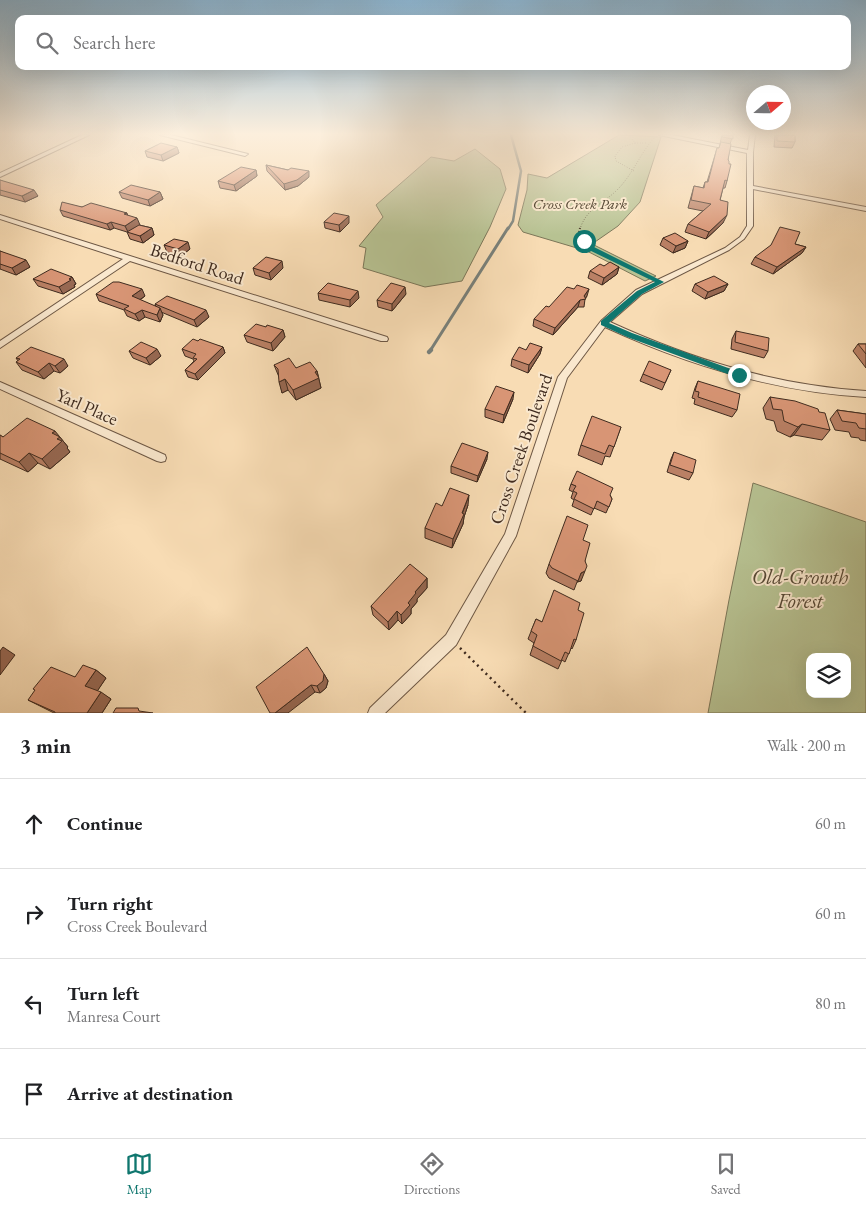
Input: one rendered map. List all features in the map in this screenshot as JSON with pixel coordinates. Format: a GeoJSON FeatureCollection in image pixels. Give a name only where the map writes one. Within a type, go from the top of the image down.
{"type":"FeatureCollection","features":[{"type":"Feature","properties":{"kind":"street"},"geometry":{"type":"LineString","coordinates":[[0,174],[13,168]]}},
{"type":"Feature","properties":{"kind":"street","name":"Cross Creek Boulevard"},"geometry":{"type":"LineString","coordinates":[[375,713],[451,640],[510,536],[563,377],[604,323],[639,292],[727,249],[742,238],[750,226],[750,168]]}},
{"type":"Feature","properties":{"kind":"street"},"geometry":{"type":"LineString","coordinates":[[751,187],[866,209]]}},
{"type":"Feature","properties":{"kind":"street","name":"Bedford Road"},"geometry":{"type":"LineString","coordinates":[[0,217],[384,339]]}},
{"type":"Feature","properties":{"kind":"street"},"geometry":{"type":"LineString","coordinates":[[0,345],[129,258]]}},
{"type":"Feature","properties":{"kind":"street"},"geometry":{"type":"LineString","coordinates":[[604,323],[629,335],[739,375],[841,394],[866,394]]}},
{"type":"Feature","properties":{"kind":"street","name":"Yarl Place"},"geometry":{"type":"LineString","coordinates":[[0,385],[162,458]]}},
{"type":"Feature","properties":{"kind":"path"},"geometry":{"type":"LineString","coordinates":[[629,168],[634,171]]}},
{"type":"Feature","properties":{"kind":"path"},"geometry":{"type":"LineString","coordinates":[[635,168],[611,196],[596,205],[584,216],[579,232],[592,249],[661,282]]}},
{"type":"Feature","properties":{"kind":"path"},"geometry":{"type":"LineString","coordinates":[[451,640],[526,713]]}},
{"type":"Feature","properties":{"kind":"green space"},"geometry":{"type":"Polygon","coordinates":[[[418,168],[499,168],[506,189],[490,227],[462,281],[425,287],[363,268],[366,248],[359,246],[383,217],[376,205],[418,168]]]}},
{"type":"Feature","properties":{"kind":"green space","name":"Cross Creek Park"},"geometry":{"type":"Polygon","coordinates":[[[563,168],[651,168],[640,202],[618,226],[592,244],[656,276],[645,281],[587,251],[523,232],[518,225],[527,190],[528,174],[547,178],[563,168]]]}},
{"type":"Feature","properties":{"kind":"green space","name":"Old-Growth Forest"},"geometry":{"type":"Polygon","coordinates":[[[753,483],[866,522],[866,713],[708,713],[753,483]]]}},
{"type":"Feature","properties":{"kind":"building"},"geometry":{"type":"Polygon","coordinates":[[[239,168],[256,170],[234,185],[218,181],[239,168]]]}},
{"type":"Feature","properties":{"kind":"building"},"geometry":{"type":"Polygon","coordinates":[[[269,168],[288,170],[293,168],[309,171],[297,180],[284,184],[269,168]]]}},
{"type":"Feature","properties":{"kind":"building"},"geometry":{"type":"Polygon","coordinates":[[[712,168],[730,168],[720,200],[728,202],[727,215],[709,232],[688,224],[711,204],[691,200],[694,186],[704,188],[705,182],[708,182],[712,168]]]}},
{"type":"Feature","properties":{"kind":"building"},"geometry":{"type":"Polygon","coordinates":[[[0,180],[34,190],[22,196],[0,190],[0,180]]]}},
{"type":"Feature","properties":{"kind":"building"},"geometry":{"type":"Polygon","coordinates":[[[131,185],[160,192],[148,200],[119,192],[131,185]]]}},
{"type":"Feature","properties":{"kind":"building"},"geometry":{"type":"Polygon","coordinates":[[[62,202],[82,207],[91,203],[127,213],[124,214],[137,218],[125,226],[111,222],[107,224],[60,210],[62,202]]]}},
{"type":"Feature","properties":{"kind":"building"},"geometry":{"type":"Polygon","coordinates":[[[334,213],[349,216],[339,225],[324,222],[334,213]]]}},
{"type":"Feature","properties":{"kind":"building"},"geometry":{"type":"Polygon","coordinates":[[[139,225],[152,228],[140,236],[127,232],[139,225]]]}},
{"type":"Feature","properties":{"kind":"building"},"geometry":{"type":"Polygon","coordinates":[[[780,227],[800,232],[795,244],[806,247],[777,267],[755,257],[771,245],[780,227]]]}},
{"type":"Feature","properties":{"kind":"building"},"geometry":{"type":"Polygon","coordinates":[[[675,233],[688,241],[676,246],[663,238],[675,233]]]}},
{"type":"Feature","properties":{"kind":"building"},"geometry":{"type":"Polygon","coordinates":[[[174,239],[188,242],[178,249],[164,245],[174,239]]]}},
{"type":"Feature","properties":{"kind":"building"},"geometry":{"type":"Polygon","coordinates":[[[0,251],[26,260],[12,268],[0,264],[0,251]]]}},
{"type":"Feature","properties":{"kind":"building"},"geometry":{"type":"Polygon","coordinates":[[[266,257],[282,261],[269,273],[253,268],[266,257]]]}},
{"type":"Feature","properties":{"kind":"building"},"geometry":{"type":"Polygon","coordinates":[[[610,262],[619,267],[604,278],[590,271],[600,264],[604,266],[610,262]]]}},
{"type":"Feature","properties":{"kind":"building"},"geometry":{"type":"Polygon","coordinates":[[[51,269],[72,277],[69,279],[71,280],[59,287],[33,279],[51,269]]]}},
{"type":"Feature","properties":{"kind":"building"},"geometry":{"type":"Polygon","coordinates":[[[714,276],[728,284],[708,292],[695,284],[714,276]]]}},
{"type":"Feature","properties":{"kind":"building"},"geometry":{"type":"Polygon","coordinates":[[[113,282],[142,289],[132,296],[160,308],[157,315],[142,310],[135,314],[124,309],[129,306],[96,294],[113,282]]]}},
{"type":"Feature","properties":{"kind":"building"},"geometry":{"type":"Polygon","coordinates":[[[328,283],[358,291],[350,300],[318,293],[328,283]]]}},
{"type":"Feature","properties":{"kind":"building"},"geometry":{"type":"Polygon","coordinates":[[[391,283],[405,287],[392,304],[377,300],[391,283]]]}},
{"type":"Feature","properties":{"kind":"building"},"geometry":{"type":"Polygon","coordinates":[[[577,285],[589,289],[584,296],[586,299],[580,300],[555,328],[534,319],[546,306],[549,307],[567,287],[574,289],[577,285]]]}},
{"type":"Feature","properties":{"kind":"building"},"geometry":{"type":"Polygon","coordinates":[[[167,296],[206,310],[194,320],[155,304],[167,296]]]}},
{"type":"Feature","properties":{"kind":"building"},"geometry":{"type":"Polygon","coordinates":[[[256,324],[283,330],[271,343],[244,335],[256,324]]]}},
{"type":"Feature","properties":{"kind":"building"},"geometry":{"type":"Polygon","coordinates":[[[736,331],[769,338],[768,351],[735,342],[736,331]]]}},
{"type":"Feature","properties":{"kind":"building"},"geometry":{"type":"Polygon","coordinates":[[[193,339],[198,341],[200,339],[223,347],[195,374],[185,370],[197,359],[193,358],[196,354],[182,349],[193,339]]]}},
{"type":"Feature","properties":{"kind":"building"},"geometry":{"type":"Polygon","coordinates":[[[141,342],[157,349],[146,358],[129,351],[141,342]]]}},
{"type":"Feature","properties":{"kind":"building"},"geometry":{"type":"Polygon","coordinates":[[[530,343],[542,347],[529,365],[512,359],[519,347],[526,350],[530,343]]]}},
{"type":"Feature","properties":{"kind":"building"},"geometry":{"type":"Polygon","coordinates":[[[858,344],[866,344],[866,354],[858,344]]]}},
{"type":"Feature","properties":{"kind":"building"},"geometry":{"type":"Polygon","coordinates":[[[31,347],[64,359],[55,366],[49,363],[38,372],[16,362],[20,359],[16,358],[31,347]]]}},
{"type":"Feature","properties":{"kind":"building"},"geometry":{"type":"Polygon","coordinates":[[[289,358],[296,368],[310,362],[317,371],[315,372],[319,378],[293,390],[285,379],[279,382],[278,369],[274,365],[289,358]]]}},
{"type":"Feature","properties":{"kind":"building"},"geometry":{"type":"Polygon","coordinates":[[[649,361],[671,370],[665,383],[643,374],[649,361]]]}},
{"type":"Feature","properties":{"kind":"building"},"geometry":{"type":"Polygon","coordinates":[[[698,381],[740,394],[737,410],[698,397],[699,392],[695,391],[698,381]]]}},
{"type":"Feature","properties":{"kind":"building"},"geometry":{"type":"Polygon","coordinates":[[[496,386],[514,392],[504,415],[485,409],[496,386]]]}},
{"type":"Feature","properties":{"kind":"building"},"geometry":{"type":"Polygon","coordinates":[[[770,397],[795,401],[818,409],[819,412],[825,413],[830,430],[802,424],[798,427],[784,421],[782,410],[773,409],[770,397]]]}},
{"type":"Feature","properties":{"kind":"building"},"geometry":{"type":"Polygon","coordinates":[[[837,410],[866,414],[866,429],[859,428],[856,423],[842,421],[837,410]]]}},
{"type":"Feature","properties":{"kind":"building"},"geometry":{"type":"Polygon","coordinates":[[[592,416],[621,427],[614,447],[609,445],[605,454],[581,445],[592,416]]]}},
{"type":"Feature","properties":{"kind":"building"},"geometry":{"type":"Polygon","coordinates":[[[27,418],[55,431],[52,433],[60,437],[57,439],[62,441],[42,459],[29,453],[19,462],[0,453],[0,435],[3,437],[27,418]]]}},
{"type":"Feature","properties":{"kind":"building"},"geometry":{"type":"Polygon","coordinates":[[[462,443],[488,452],[478,476],[451,466],[462,443]]]}},
{"type":"Feature","properties":{"kind":"building"},"geometry":{"type":"Polygon","coordinates":[[[674,452],[696,460],[693,473],[670,465],[674,452]]]}},
{"type":"Feature","properties":{"kind":"building"},"geometry":{"type":"Polygon","coordinates":[[[577,471],[613,488],[609,507],[597,501],[594,509],[574,499],[577,493],[573,491],[576,486],[571,484],[577,471]]]}},
{"type":"Feature","properties":{"kind":"building"},"geometry":{"type":"Polygon","coordinates":[[[450,488],[469,495],[462,513],[464,514],[453,539],[425,528],[436,503],[442,506],[450,488]]]}},
{"type":"Feature","properties":{"kind":"building"},"geometry":{"type":"Polygon","coordinates":[[[567,516],[588,525],[583,540],[590,543],[585,561],[587,566],[585,571],[581,573],[578,581],[552,568],[549,564],[567,516]]]}},
{"type":"Feature","properties":{"kind":"building"},"geometry":{"type":"Polygon","coordinates":[[[410,564],[427,578],[408,603],[410,605],[401,615],[397,611],[388,622],[371,606],[410,564]]]}},
{"type":"Feature","properties":{"kind":"building"},"geometry":{"type":"Polygon","coordinates":[[[554,590],[580,603],[578,610],[584,613],[576,640],[574,639],[569,654],[565,652],[561,661],[533,646],[537,635],[531,631],[536,619],[542,622],[554,590]]]}},
{"type":"Feature","properties":{"kind":"building"},"geometry":{"type":"Polygon","coordinates":[[[307,647],[324,674],[323,681],[317,686],[311,685],[275,713],[270,713],[256,687],[307,647]]]}},
{"type":"Feature","properties":{"kind":"building"},"geometry":{"type":"Polygon","coordinates":[[[83,665],[96,670],[85,686],[101,692],[87,713],[55,713],[28,700],[35,690],[33,689],[51,667],[75,677],[83,665]]]}},
{"type":"Feature","properties":{"kind":"building"},"geometry":{"type":"Polygon","coordinates":[[[116,708],[138,708],[139,711],[153,713],[113,713],[116,708]]]}},
{"type":"Feature","properties":{"kind":"waterway"},"geometry":{"type":"LineString","coordinates":[[508,229],[513,221],[520,168]]}},
{"type":"Feature","properties":{"kind":"waterway"},"geometry":{"type":"LineString","coordinates":[[430,351],[508,228]]}},
{"type":"Feature","properties":{"kind":"route"},"geometry":{"type":"LineString","coordinates":[[584,241],[592,249],[661,282],[639,292],[604,323],[629,335],[739,375]]}}]}
